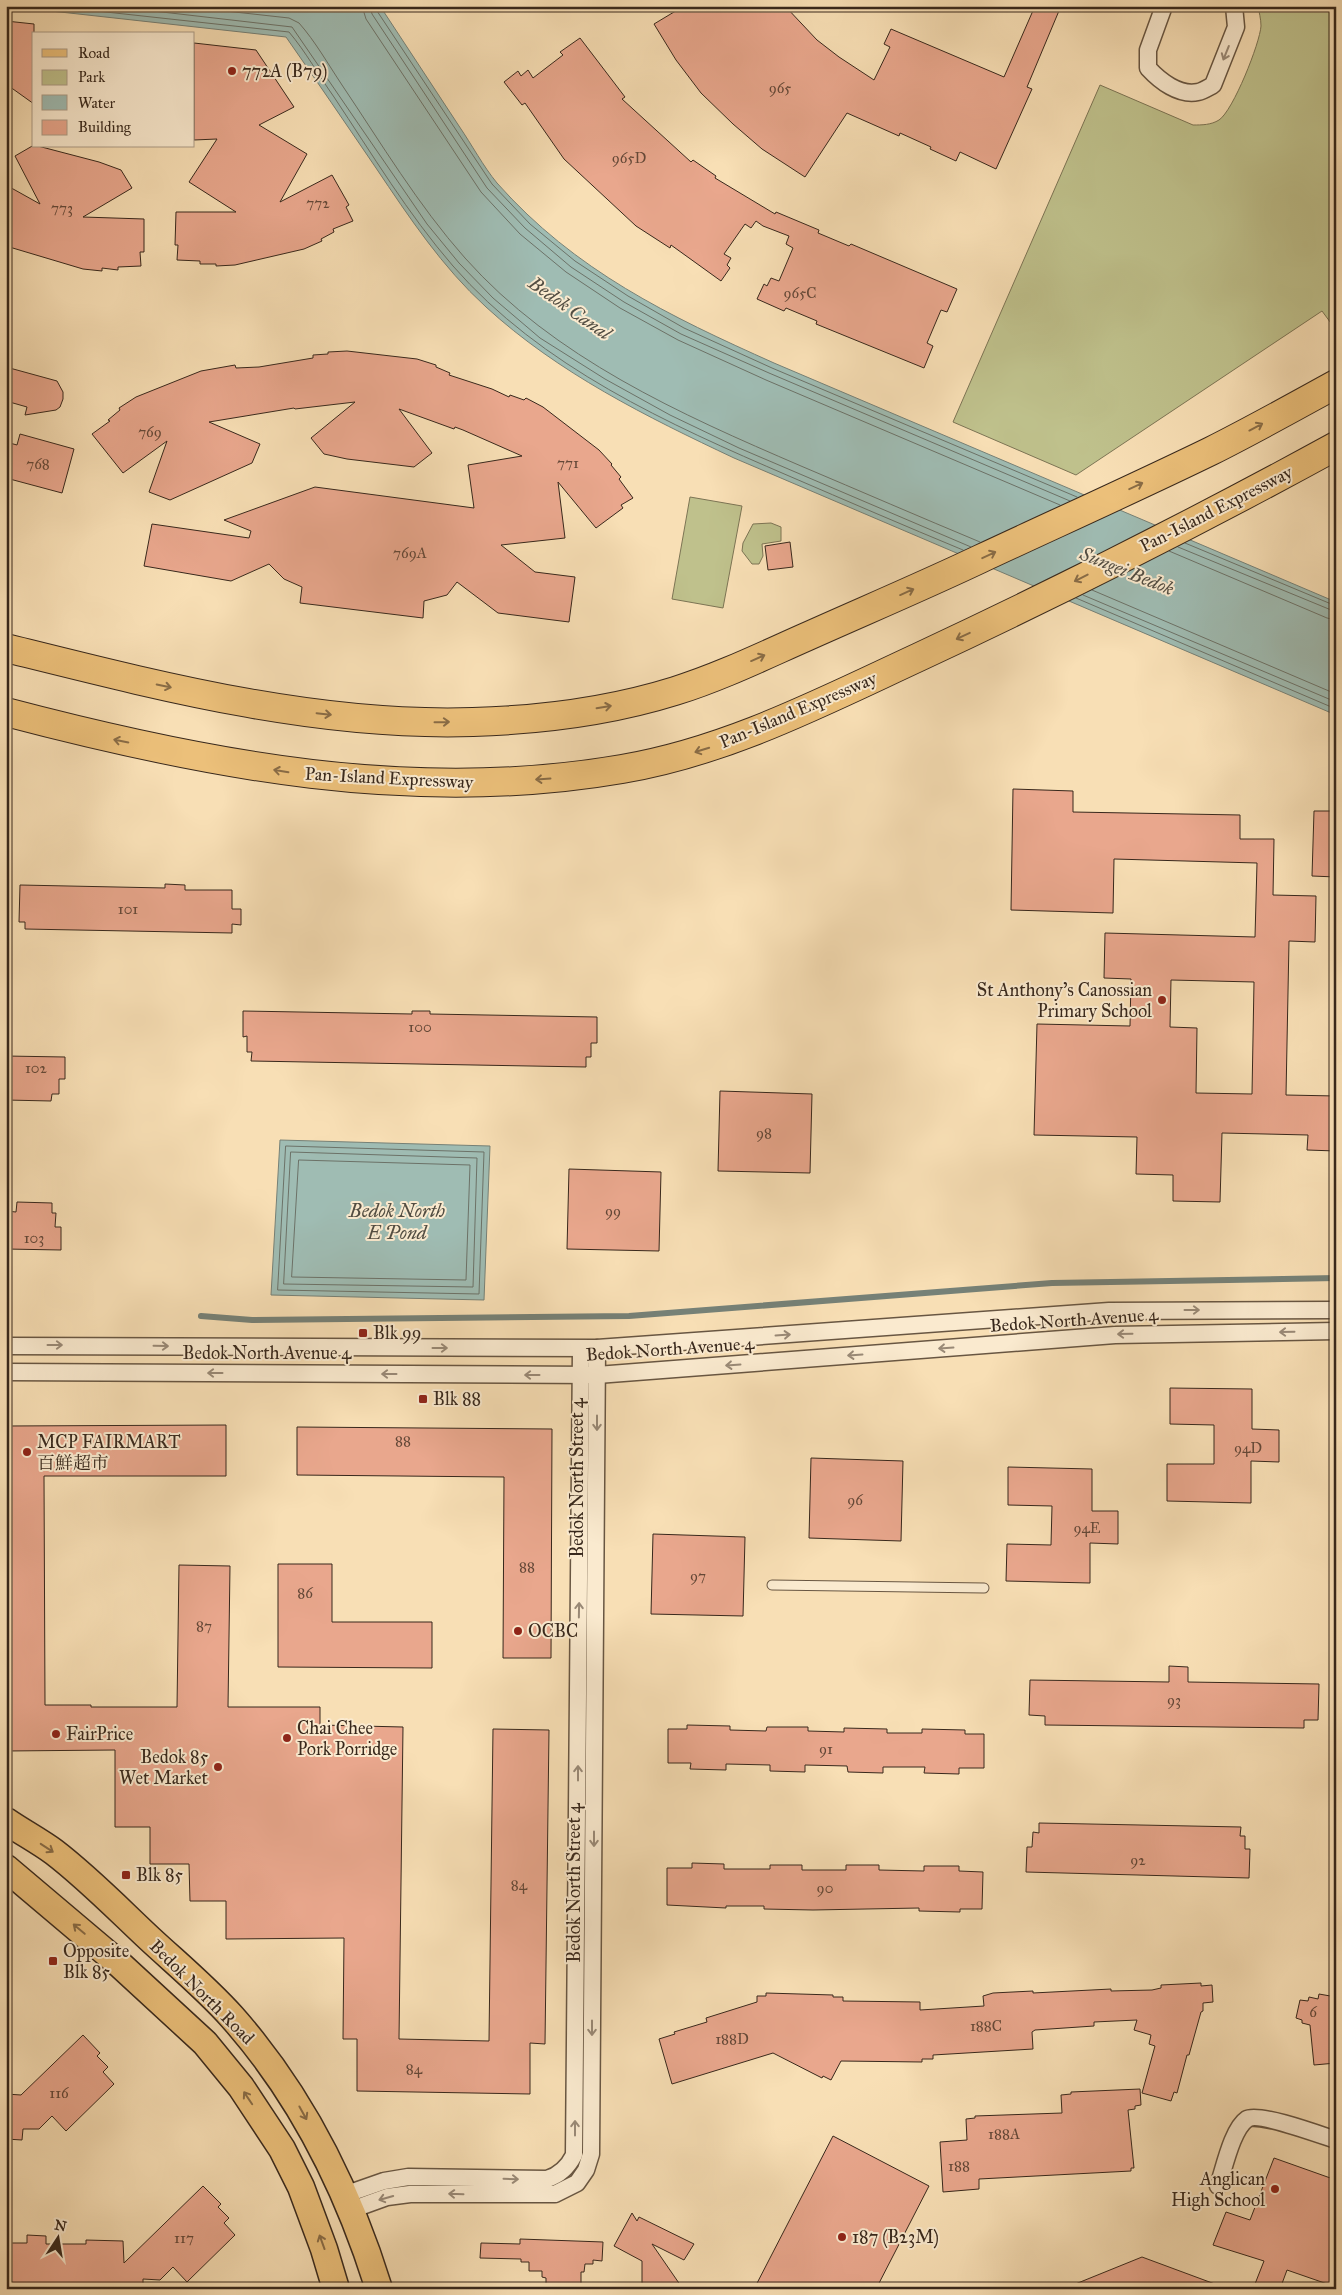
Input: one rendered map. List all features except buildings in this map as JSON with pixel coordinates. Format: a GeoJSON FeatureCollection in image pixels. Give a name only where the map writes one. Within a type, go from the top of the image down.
{"type":"FeatureCollection","features":[{"type":"Feature","properties":{"kind":"highway"},"geometry":{"type":"LineString","coordinates":[[6,648],[116,676],[240,701],[354,718],[426,722],[476,722],[560,714],[617,705],[673,691],[717,676],[945,576],[1213,450],[1336,384]]}},
{"type":"Feature","properties":{"kind":"highway","name":"Pan-Island Expressway"},"geometry":{"type":"LineString","coordinates":[[6,712],[110,739],[222,762],[303,774],[416,784],[484,783],[559,778],[623,769],[679,757],[726,743],[779,722],[1007,615],[1234,501],[1336,446]]}},
{"type":"Feature","properties":{"kind":"highway"},"geometry":{"type":"LineString","coordinates":[[6,638],[116,676]]}},
{"type":"Feature","properties":{"kind":"main road","name":"Bedok North Road"},"geometry":{"type":"LineString","coordinates":[[6,1822],[54,1852],[96,1888],[232,2016],[298,2104],[323,2148],[348,2202],[379,2289]]}},
{"type":"Feature","properties":{"kind":"main road","name":"Bedok North Road"},"geometry":{"type":"LineString","coordinates":[[6,1868],[116,1960],[205,2043],[241,2087],[282,2148],[301,2187],[324,2249],[336,2289]]}},
{"type":"Feature","properties":{"kind":"street"},"geometry":{"type":"LineString","coordinates":[[1164,6],[1148,50],[1148,68],[1160,82],[1178,90],[1197,92],[1213,85],[1236,27],[1234,6]]}},
{"type":"Feature","properties":{"kind":"street","name":"Bedok North Avenue 4"},"geometry":{"type":"LineString","coordinates":[[6,1346],[580,1349],[1108,1311],[1336,1310]]}},
{"type":"Feature","properties":{"kind":"street","name":"Bedok North Avenue 4"},"geometry":{"type":"LineString","coordinates":[[6,1372],[597,1375],[1116,1334],[1336,1331]]}},
{"type":"Feature","properties":{"kind":"street","name":"Bedok North Street 4"},"geometry":{"type":"LineString","coordinates":[[348,2202],[410,2194],[555,2194],[577,2183],[590,2162],[592,2154],[598,1348]]}},
{"type":"Feature","properties":{"kind":"street","name":"Bedok North Street 4"},"geometry":{"type":"LineString","coordinates":[[348,2202],[384,2181],[408,2177],[547,2179],[561,2172],[574,2155],[580,1349]]}},
{"type":"Feature","properties":{"kind":"street"},"geometry":{"type":"LineString","coordinates":[[1218,2186],[1237,2129],[1246,2119],[1253,2117],[1285,2123],[1336,2140]]}},
{"type":"Feature","properties":{"kind":"lane"},"geometry":{"type":"LineString","coordinates":[[772,1584],[984,1588]]}},
{"type":"Feature","properties":{"kind":"green space"},"geometry":{"type":"Polygon","coordinates":[[[1258,6],[1336,6],[1336,330],[1322,311],[1076,475],[953,422],[1100,85],[1193,125],[1216,122],[1225,114],[1231,104],[1251,61],[1261,26],[1258,6]]]}},
{"type":"Feature","properties":{"kind":"green space"},"geometry":{"type":"Polygon","coordinates":[[[690,497],[742,506],[723,608],[672,599],[690,497]]]}},
{"type":"Feature","properties":{"kind":"green space"},"geometry":{"type":"Polygon","coordinates":[[[771,523],[781,527],[781,541],[762,544],[763,556],[759,564],[752,564],[742,551],[743,543],[753,524],[771,523]]]}},
{"type":"Feature","properties":{"kind":"water"},"geometry":{"type":"Polygon","coordinates":[[[6,6],[380,6],[497,183],[558,242],[625,288],[661,309],[774,363],[1336,602],[1336,715],[734,458],[636,410],[573,373],[514,331],[470,292],[455,275],[414,223],[286,37],[6,6]]]}},
{"type":"Feature","properties":{"kind":"water","name":"Bedok North E Pond"},"geometry":{"type":"Polygon","coordinates":[[[280,1140],[490,1146],[484,1300],[271,1295],[280,1140]]]}},
{"type":"Feature","properties":{"kind":"waterway"},"geometry":{"type":"LineString","coordinates":[[201,1316],[252,1320],[629,1316],[1052,1283],[1336,1278]]}},
{"type":"Feature","properties":{"kind":"place","name":"772A (B79)"},"geometry":{"type":"Point","coordinates":[232,71]}},
{"type":"Feature","properties":{"kind":"place","name":"St Anthony's Canossian Primary School"},"geometry":{"type":"Point","coordinates":[1162,1000]}},
{"type":"Feature","properties":{"kind":"place","name":"Blk 99"},"geometry":{"type":"Point","coordinates":[363,1333]}},
{"type":"Feature","properties":{"kind":"place","name":"Blk 88"},"geometry":{"type":"Point","coordinates":[423,1399]}},
{"type":"Feature","properties":{"kind":"place","name":"MCP FAIRMART 百鮮超市"},"geometry":{"type":"Point","coordinates":[27,1452]}},
{"type":"Feature","properties":{"kind":"place","name":"OCBC"},"geometry":{"type":"Point","coordinates":[518,1631]}},
{"type":"Feature","properties":{"kind":"place","name":"FairPrice"},"geometry":{"type":"Point","coordinates":[56,1734]}},
{"type":"Feature","properties":{"kind":"place","name":"Chai Chee Pork Porridge"},"geometry":{"type":"Point","coordinates":[287,1738]}},
{"type":"Feature","properties":{"kind":"place","name":"Bedok 85 Wet Market"},"geometry":{"type":"Point","coordinates":[218,1767]}},
{"type":"Feature","properties":{"kind":"place","name":"Blk 85"},"geometry":{"type":"Point","coordinates":[126,1875]}},
{"type":"Feature","properties":{"kind":"place","name":"Opposite Blk 85"},"geometry":{"type":"Point","coordinates":[53,1961]}},
{"type":"Feature","properties":{"kind":"place","name":"Anglican High School"},"geometry":{"type":"Point","coordinates":[1275,2189]}},
{"type":"Feature","properties":{"kind":"place","name":"187 (B23M)"},"geometry":{"type":"Point","coordinates":[842,2237]}},
{"type":"Feature","properties":{"kind":"water label","name":"Bedok Canal"},"geometry":{"type":"Point","coordinates":[570,308]}},
{"type":"Feature","properties":{"kind":"water label","name":"Sungei Bedok"},"geometry":{"type":"Point","coordinates":[1127,571]}}]}
